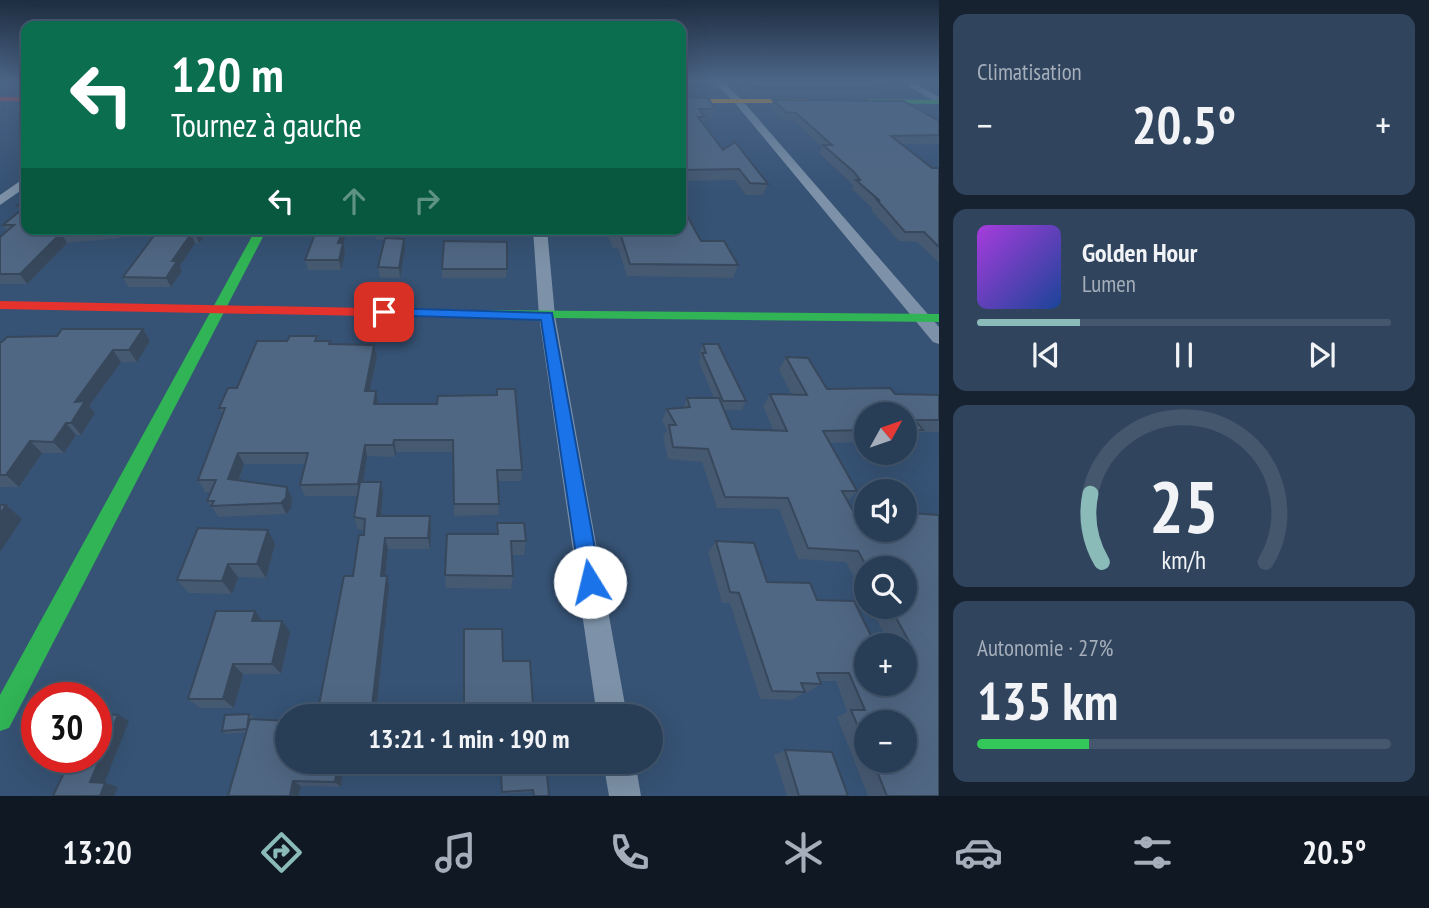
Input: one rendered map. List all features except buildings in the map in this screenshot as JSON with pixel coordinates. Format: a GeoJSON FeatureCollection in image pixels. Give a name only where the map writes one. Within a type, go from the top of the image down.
{"type":"FeatureCollection","features":[{"type":"Feature","properties":{"kind":"street"},"geometry":{"type":"LineString","coordinates":[[752,117],[939,338]]}},
{"type":"Feature","properties":{"kind":"street"},"geometry":{"type":"LineString","coordinates":[[0,201],[21,185]]}},
{"type":"Feature","properties":{"kind":"street"},"geometry":{"type":"LineString","coordinates":[[0,719],[259,235]]}},
{"type":"Feature","properties":{"kind":"street"},"geometry":{"type":"LineString","coordinates":[[540,235],[547,316],[610,704]]}},
{"type":"Feature","properties":{"kind":"street"},"geometry":{"type":"LineString","coordinates":[[0,305],[547,316],[939,318]]}},
{"type":"Feature","properties":{"kind":"street"},"geometry":{"type":"LineString","coordinates":[[621,774],[625,796]]}},
{"type":"Feature","properties":{"kind":"traffic: fast"},"geometry":{"type":"LineString","coordinates":[[0,719],[259,235]]}},
{"type":"Feature","properties":{"kind":"traffic: fast"},"geometry":{"type":"LineString","coordinates":[[471,314],[939,318]]}},
{"type":"Feature","properties":{"kind":"traffic: jam"},"geometry":{"type":"LineString","coordinates":[[0,305],[471,314]]}},
{"type":"Feature","properties":{"kind":"route"},"geometry":{"type":"LineString","coordinates":[[384,312],[547,316],[590,582]]}}]}
